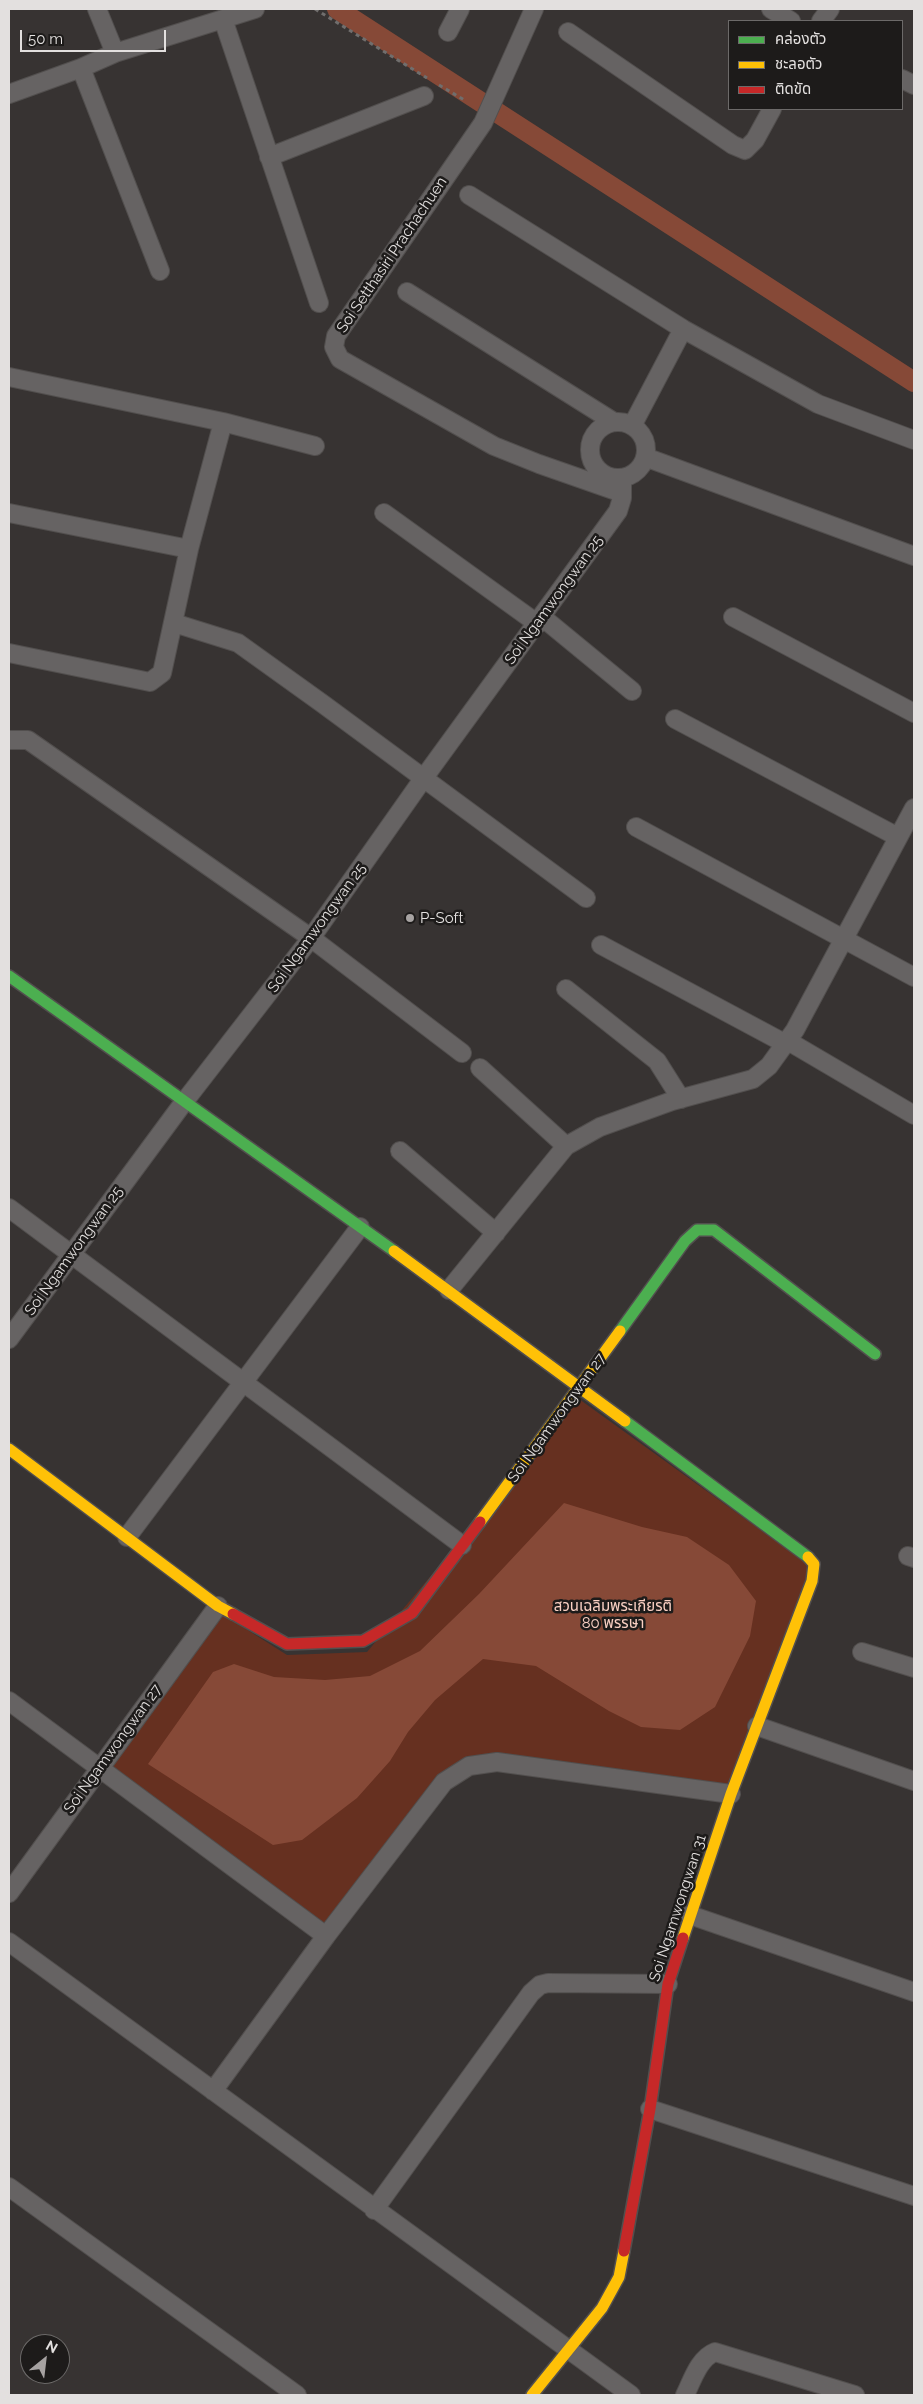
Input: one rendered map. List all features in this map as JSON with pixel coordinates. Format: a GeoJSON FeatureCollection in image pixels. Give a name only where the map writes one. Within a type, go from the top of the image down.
{"type":"FeatureCollection","features":[{"type":"Feature","properties":{"kind":"street"},"geometry":{"type":"LineString","coordinates":[[97,9],[114,53]]}},
{"type":"Feature","properties":{"kind":"street"},"geometry":{"type":"LineString","coordinates":[[10,91],[81,68],[114,53],[255,9]]}},
{"type":"Feature","properties":{"kind":"street"},"geometry":{"type":"LineString","coordinates":[[448,32],[460,9]]}},
{"type":"Feature","properties":{"kind":"street","name":"Soi Setthasiri Prachachuen"},"geometry":{"type":"LineString","coordinates":[[534,9],[483,123],[336,336],[334,347],[340,359],[494,446],[539,464],[622,485]]}},
{"type":"Feature","properties":{"kind":"street"},"geometry":{"type":"LineString","coordinates":[[771,9],[789,20]]}},
{"type":"Feature","properties":{"kind":"street"},"geometry":{"type":"LineString","coordinates":[[823,20],[830,9]]}},
{"type":"Feature","properties":{"kind":"street"},"geometry":{"type":"LineString","coordinates":[[223,19],[319,303]]}},
{"type":"Feature","properties":{"kind":"street"},"geometry":{"type":"LineString","coordinates":[[568,32],[733,145],[745,150],[755,140],[771,110]]}},
{"type":"Feature","properties":{"kind":"street"},"geometry":{"type":"LineString","coordinates":[[81,68],[160,271]]}},
{"type":"Feature","properties":{"kind":"street"},"geometry":{"type":"LineString","coordinates":[[903,80],[914,86]]}},
{"type":"Feature","properties":{"kind":"street"},"geometry":{"type":"LineString","coordinates":[[269,157],[424,96]]}},
{"type":"Feature","properties":{"kind":"street"},"geometry":{"type":"LineString","coordinates":[[469,195],[683,329],[818,404],[914,440]]}},
{"type":"Feature","properties":{"kind":"street"},"geometry":{"type":"LineString","coordinates":[[408,292],[614,422],[632,426],[644,439],[645,457],[637,471],[622,485],[598,470],[590,454],[593,437],[598,430],[614,422]]}},
{"type":"Feature","properties":{"kind":"street"},"geometry":{"type":"LineString","coordinates":[[632,426],[683,329]]}},
{"type":"Feature","properties":{"kind":"street"},"geometry":{"type":"LineString","coordinates":[[9,377],[223,422],[315,446]]}},
{"type":"Feature","properties":{"kind":"street"},"geometry":{"type":"LineString","coordinates":[[9,653],[150,682],[162,674],[189,549],[223,422]]}},
{"type":"Feature","properties":{"kind":"street"},"geometry":{"type":"LineString","coordinates":[[645,457],[914,556]]}},
{"type":"Feature","properties":{"kind":"street","name":"Soi Ngamwongwan 25"},"geometry":{"type":"LineString","coordinates":[[9,1339],[184,1102],[311,938],[424,778],[540,621],[618,511],[622,485]]}},
{"type":"Feature","properties":{"kind":"street"},"geometry":{"type":"LineString","coordinates":[[9,513],[189,549]]}},
{"type":"Feature","properties":{"kind":"street"},"geometry":{"type":"LineString","coordinates":[[384,513],[540,621],[632,690]]}},
{"type":"Feature","properties":{"kind":"street"},"geometry":{"type":"LineString","coordinates":[[733,617],[914,713]]}},
{"type":"Feature","properties":{"kind":"street"},"geometry":{"type":"LineString","coordinates":[[174,623],[238,643],[586,898]]}},
{"type":"Feature","properties":{"kind":"street"},"geometry":{"type":"LineString","coordinates":[[675,719],[905,836]]}},
{"type":"Feature","properties":{"kind":"street"},"geometry":{"type":"LineString","coordinates":[[9,740],[28,740],[311,938],[462,1053]]}},
{"type":"Feature","properties":{"kind":"street"},"geometry":{"type":"LineString","coordinates":[[449,1290],[566,1146],[600,1128],[681,1099],[753,1080],[769,1066],[787,1042],[844,939],[905,836],[914,808]]}},
{"type":"Feature","properties":{"kind":"street"},"geometry":{"type":"LineString","coordinates":[[636,827],[914,977]]}},
{"type":"Feature","properties":{"kind":"street"},"geometry":{"type":"LineString","coordinates":[[601,946],[787,1042],[914,1115]]}},
{"type":"Feature","properties":{"kind":"street"},"geometry":{"type":"LineString","coordinates":[[9,976],[449,1290],[579,1388]]}},
{"type":"Feature","properties":{"kind":"street"},"geometry":{"type":"LineString","coordinates":[[566,989],[657,1061],[681,1099]]}},
{"type":"Feature","properties":{"kind":"street"},"geometry":{"type":"LineString","coordinates":[[480,1068],[566,1146]]}},
{"type":"Feature","properties":{"kind":"street"},"geometry":{"type":"LineString","coordinates":[[400,1151],[496,1233]]}},
{"type":"Feature","properties":{"kind":"street"},"geometry":{"type":"LineString","coordinates":[[9,1208],[462,1545]]}},
{"type":"Feature","properties":{"kind":"street"},"geometry":{"type":"LineString","coordinates":[[127,1537],[360,1227]]}},
{"type":"Feature","properties":{"kind":"street","name":"Soi Ngamwongwan 27"},"geometry":{"type":"LineString","coordinates":[[9,1449],[218,1606],[287,1644],[363,1641],[412,1613],[579,1388],[685,1241],[697,1230],[714,1230],[875,1354]]}},
{"type":"Feature","properties":{"kind":"street","name":"Soi Ngamwongwan 31"},"geometry":{"type":"LineString","coordinates":[[532,2395],[566,2350],[602,2308],[619,2277],[650,2110],[668,1984],[731,1794],[812,1581],[814,1564],[809,1557],[579,1388]]}},
{"type":"Feature","properties":{"kind":"street","name":"Soi Ngamwongwan 27"},"geometry":{"type":"LineString","coordinates":[[9,1893],[218,1606]]}},
{"type":"Feature","properties":{"kind":"street"},"geometry":{"type":"LineString","coordinates":[[862,1652],[914,1668]]}},
{"type":"Feature","properties":{"kind":"street"},"geometry":{"type":"LineString","coordinates":[[9,1701],[326,1936]]}},
{"type":"Feature","properties":{"kind":"street"},"geometry":{"type":"LineString","coordinates":[[757,1726],[914,1781]]}},
{"type":"Feature","properties":{"kind":"street"},"geometry":{"type":"LineString","coordinates":[[213,2091],[326,1936],[444,1782],[469,1766],[496,1762],[731,1794]]}},
{"type":"Feature","properties":{"kind":"street"},"geometry":{"type":"LineString","coordinates":[[690,1915],[914,1992]]}},
{"type":"Feature","properties":{"kind":"street"},"geometry":{"type":"LineString","coordinates":[[9,1942],[566,2350],[631,2395]]}},
{"type":"Feature","properties":{"kind":"street"},"geometry":{"type":"LineString","coordinates":[[374,2210],[531,1992],[540,1985],[548,1983],[668,1984]]}},
{"type":"Feature","properties":{"kind":"street"},"geometry":{"type":"LineString","coordinates":[[650,2110],[914,2196]]}},
{"type":"Feature","properties":{"kind":"street"},"geometry":{"type":"LineString","coordinates":[[9,2186],[297,2395]]}},
{"type":"Feature","properties":{"kind":"street"},"geometry":{"type":"LineString","coordinates":[[685,2395],[708,2354],[714,2352],[855,2395]]}},
{"type":"Feature","properties":{"kind":"path"},"geometry":{"type":"LineString","coordinates":[[315,9],[466,102]]}},
{"type":"Feature","properties":{"kind":"green space","name":"สวนเฉลิมพระเกียรติ 80 พรรษา"},"geometry":{"type":"Polygon","coordinates":[[[579,1399],[812,1567],[727,1787],[468,1760],[325,1930],[100,1761],[213,1608],[287,1655],[367,1652],[579,1399]]]}},
{"type":"Feature","properties":{"kind":"shaded area"},"geometry":{"type":"Polygon","coordinates":[[[564,1503],[642,1527],[687,1537],[729,1565],[756,1601],[750,1636],[715,1707],[680,1730],[641,1727],[609,1711],[536,1666],[483,1659],[435,1700],[408,1732],[390,1761],[357,1798],[302,1840],[273,1845],[148,1764],[213,1672],[234,1664],[274,1677],[325,1680],[370,1676],[420,1651],[479,1594],[564,1503]]]}},
{"type":"Feature","properties":{"kind":"waterway"},"geometry":{"type":"LineString","coordinates":[[337,9],[914,382]]}},
{"type":"Feature","properties":{"kind":"traffic: fast"},"geometry":{"type":"LineString","coordinates":[[9,976],[394,1251]]}},
{"type":"Feature","properties":{"kind":"traffic: fast"},"geometry":{"type":"LineString","coordinates":[[620,1331],[685,1241],[697,1230],[714,1230],[875,1354]]}},
{"type":"Feature","properties":{"kind":"traffic: fast"},"geometry":{"type":"LineString","coordinates":[[625,1421],[808,1557]]}},
{"type":"Feature","properties":{"kind":"traffic: slow"},"geometry":{"type":"LineString","coordinates":[[394,1251],[625,1421]]}},
{"type":"Feature","properties":{"kind":"traffic: slow"},"geometry":{"type":"LineString","coordinates":[[480,1522],[620,1331]]}},
{"type":"Feature","properties":{"kind":"traffic: slow"},"geometry":{"type":"LineString","coordinates":[[9,1449],[218,1606],[233,1614]]}},
{"type":"Feature","properties":{"kind":"traffic: slow"},"geometry":{"type":"LineString","coordinates":[[683,1938],[731,1794],[812,1581],[814,1564],[808,1557]]}},
{"type":"Feature","properties":{"kind":"traffic: slow"},"geometry":{"type":"LineString","coordinates":[[532,2395],[602,2308],[619,2277],[624,2251]]}},
{"type":"Feature","properties":{"kind":"traffic: jam"},"geometry":{"type":"LineString","coordinates":[[233,1614],[287,1644],[363,1641],[412,1613],[480,1522]]}},
{"type":"Feature","properties":{"kind":"traffic: jam"},"geometry":{"type":"LineString","coordinates":[[624,2251],[650,2109],[668,1984],[683,1938]]}},
{"type":"Feature","properties":{"kind":"place","name":"P-Soft"},"geometry":{"type":"Point","coordinates":[410,918]}}]}
